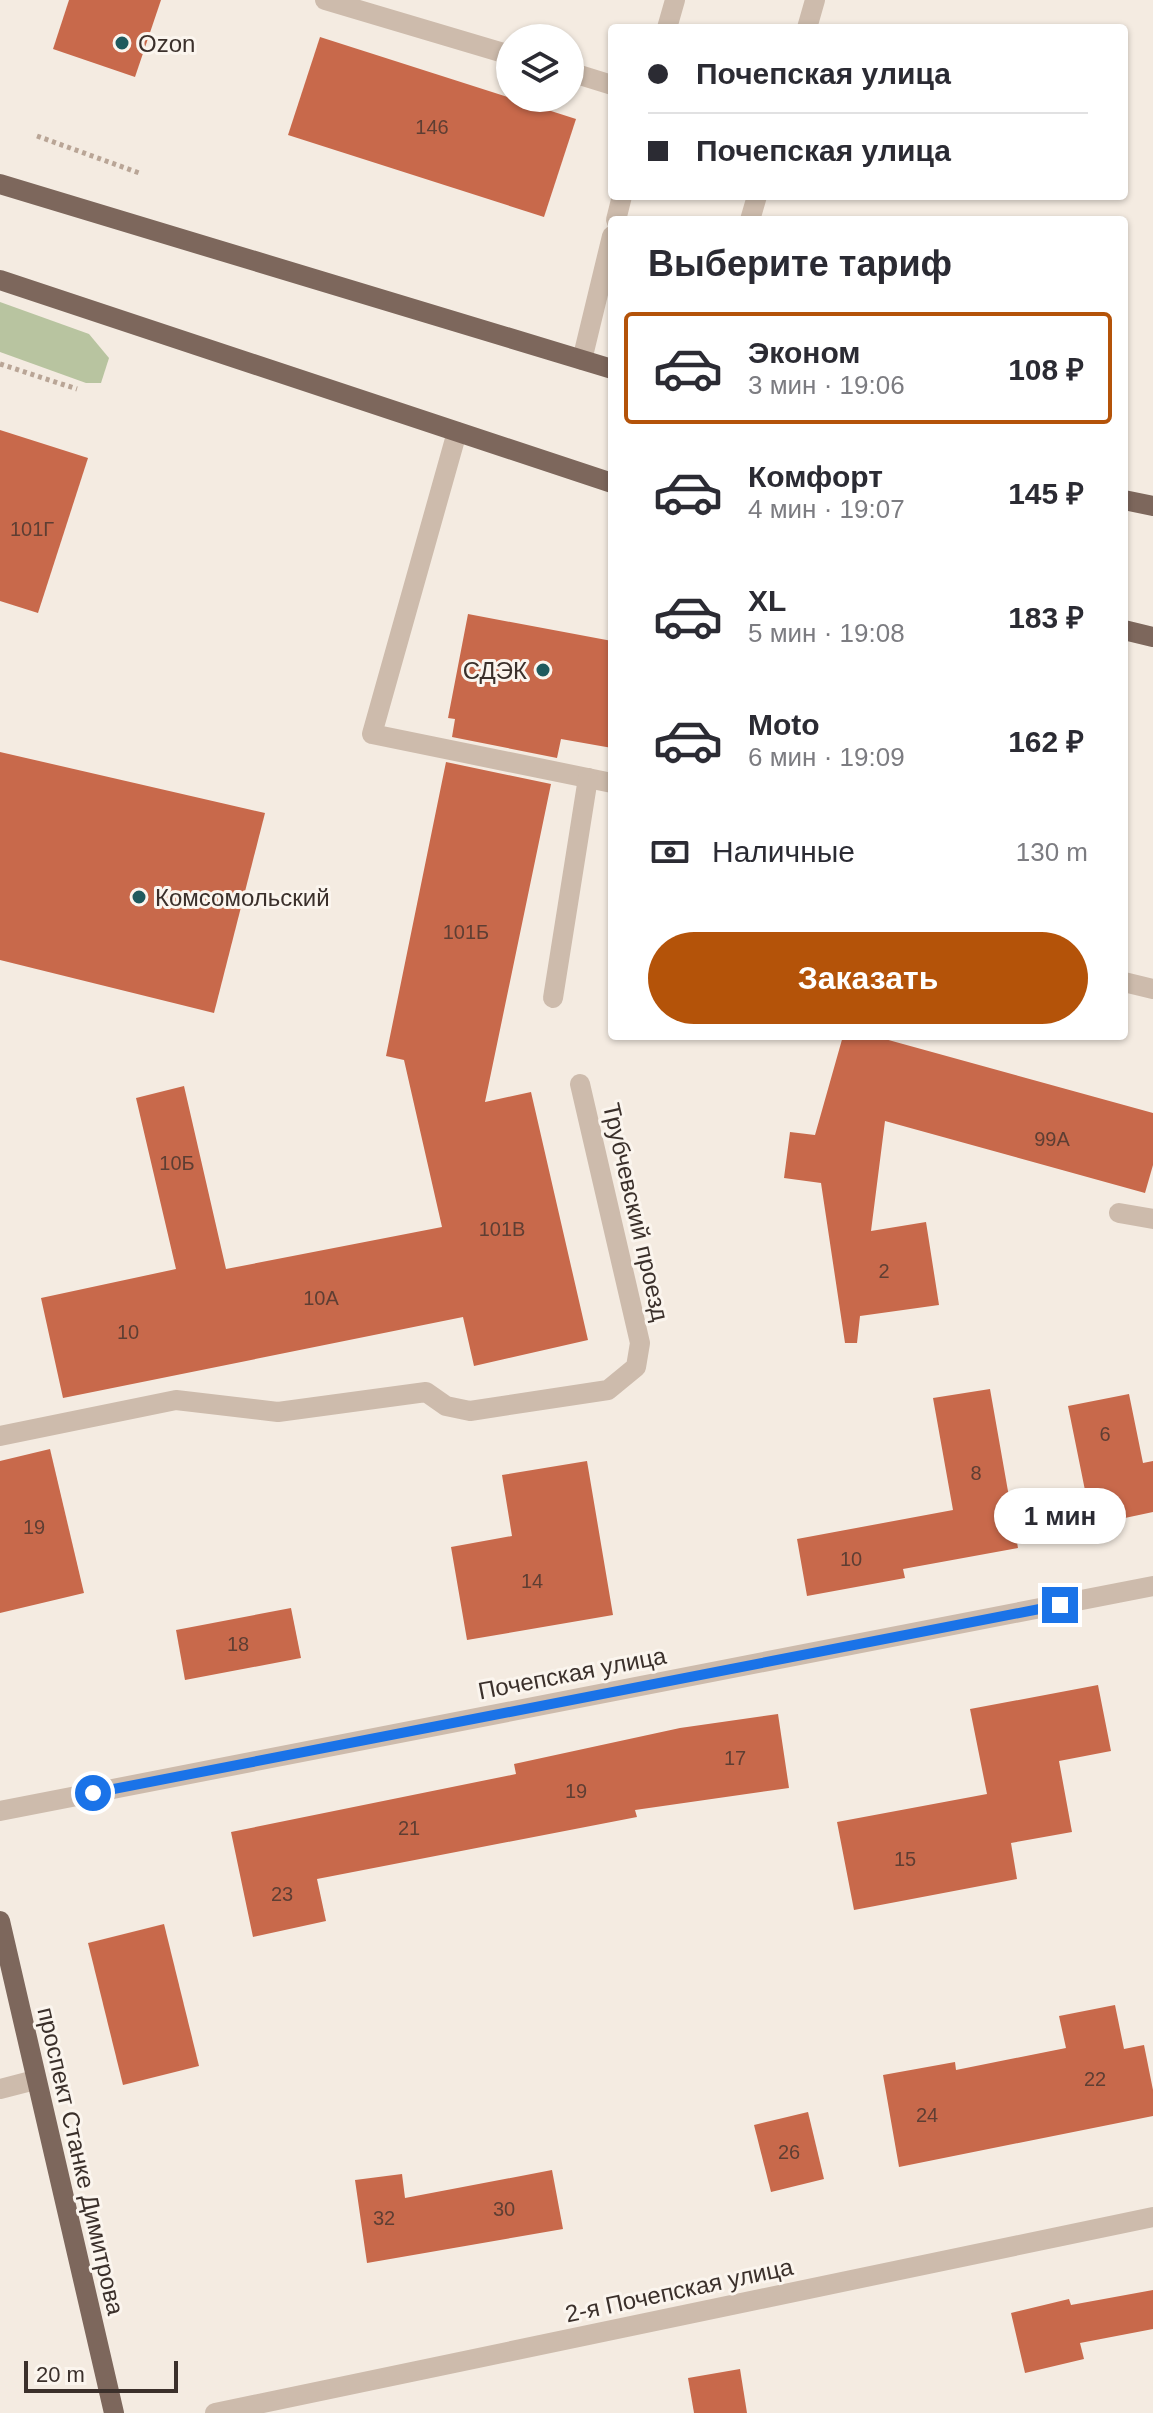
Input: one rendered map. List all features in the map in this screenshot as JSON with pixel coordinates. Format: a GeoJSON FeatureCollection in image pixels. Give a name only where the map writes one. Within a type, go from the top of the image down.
{"type":"FeatureCollection","features":[{"type":"Feature","properties":{"kind":"main road"},"geometry":{"type":"LineString","coordinates":[[0,184],[608,368]]}},
{"type":"Feature","properties":{"kind":"main road"},"geometry":{"type":"LineString","coordinates":[[0,280],[608,482]]}},
{"type":"Feature","properties":{"kind":"main road"},"geometry":{"type":"LineString","coordinates":[[1128,501],[1153,506]]}},
{"type":"Feature","properties":{"kind":"main road"},"geometry":{"type":"LineString","coordinates":[[1128,631],[1153,637]]}},
{"type":"Feature","properties":{"kind":"main road","name":"проспект Станке Димитрова"},"geometry":{"type":"LineString","coordinates":[[0,1921],[114,2413]]}},
{"type":"Feature","properties":{"kind":"street"},"geometry":{"type":"LineString","coordinates":[[325,0],[496,51]]}},
{"type":"Feature","properties":{"kind":"street"},"geometry":{"type":"LineString","coordinates":[[668,24],[675,0]]}},
{"type":"Feature","properties":{"kind":"street"},"geometry":{"type":"LineString","coordinates":[[808,24],[815,0]]}},
{"type":"Feature","properties":{"kind":"street"},"geometry":{"type":"LineString","coordinates":[[584,76],[608,84]]}},
{"type":"Feature","properties":{"kind":"street"},"geometry":{"type":"LineString","coordinates":[[582,360],[608,253]]}},
{"type":"Feature","properties":{"kind":"street"},"geometry":{"type":"LineString","coordinates":[[457,432],[372,734],[608,782]]}},
{"type":"Feature","properties":{"kind":"street"},"geometry":{"type":"LineString","coordinates":[[553,998],[588,778]]}},
{"type":"Feature","properties":{"kind":"street"},"geometry":{"type":"LineString","coordinates":[[1128,983],[1153,989]]}},
{"type":"Feature","properties":{"kind":"street","name":"Трубчевский проезд"},"geometry":{"type":"LineString","coordinates":[[0,1436],[176,1400],[278,1412],[426,1392],[446,1406],[470,1411],[608,1390],[636,1367],[640,1343],[580,1084]]}},
{"type":"Feature","properties":{"kind":"street"},"geometry":{"type":"LineString","coordinates":[[1119,1213],[1153,1219]]}},
{"type":"Feature","properties":{"kind":"street","name":"Почепская улица"},"geometry":{"type":"LineString","coordinates":[[0,1811],[1153,1586]]}},
{"type":"Feature","properties":{"kind":"street"},"geometry":{"type":"LineString","coordinates":[[0,2089],[35,2080]]}},
{"type":"Feature","properties":{"kind":"street","name":"2-я Почепская улица"},"geometry":{"type":"LineString","coordinates":[[215,2413],[1153,2217]]}},
{"type":"Feature","properties":{"kind":"path"},"geometry":{"type":"LineString","coordinates":[[37,136],[142,174]]}},
{"type":"Feature","properties":{"kind":"path"},"geometry":{"type":"LineString","coordinates":[[0,364],[77,389]]}},
{"type":"Feature","properties":{"kind":"green space"},"geometry":{"type":"Polygon","coordinates":[[[0,302],[89,334],[109,358],[101,383],[86,383],[0,352],[0,302]]]}},
{"type":"Feature","properties":{"kind":"building"},"geometry":{"type":"Polygon","coordinates":[[[69,0],[161,0],[135,77],[53,49],[69,0]]]}},
{"type":"Feature","properties":{"kind":"building"},"geometry":{"type":"Polygon","coordinates":[[[320,37],[496,93],[496,112],[554,112],[576,119],[544,217],[288,135],[320,37]]]}},
{"type":"Feature","properties":{"kind":"building"},"geometry":{"type":"Polygon","coordinates":[[[0,430],[88,458],[38,613],[0,601],[0,430]]]}},
{"type":"Feature","properties":{"kind":"building"},"geometry":{"type":"Polygon","coordinates":[[[468,614],[608,640],[608,747],[561,739],[557,758],[452,737],[455,719],[448,718],[468,614]]]}},
{"type":"Feature","properties":{"kind":"building"},"geometry":{"type":"Polygon","coordinates":[[[0,752],[265,813],[214,1013],[0,960],[0,752]]]}},
{"type":"Feature","properties":{"kind":"building"},"geometry":{"type":"Polygon","coordinates":[[[446,762],[551,784],[485,1102],[531,1092],[588,1340],[474,1366],[463,1317],[63,1398],[41,1298],[176,1269],[136,1098],[184,1086],[226,1269],[442,1227],[404,1060],[386,1056],[446,762]]]}},
{"type":"Feature","properties":{"kind":"building"},"geometry":{"type":"Polygon","coordinates":[[[842,1040],[888,1040],[1153,1113],[1153,1165],[1145,1193],[885,1121],[871,1231],[926,1222],[939,1305],[860,1316],[857,1343],[845,1343],[821,1183],[784,1178],[790,1132],[815,1135],[842,1040]]]}},
{"type":"Feature","properties":{"kind":"building"},"geometry":{"type":"Polygon","coordinates":[[[990,1389],[1018,1548],[903,1569],[905,1578],[807,1596],[797,1539],[953,1510],[933,1398],[990,1389]]]}},
{"type":"Feature","properties":{"kind":"building"},"geometry":{"type":"Polygon","coordinates":[[[1129,1394],[1143,1463],[1153,1461],[1153,1512],[1092,1525],[1068,1406],[1129,1394]]]}},
{"type":"Feature","properties":{"kind":"building"},"geometry":{"type":"Polygon","coordinates":[[[50,1449],[84,1593],[0,1613],[0,1461],[50,1449]]]}},
{"type":"Feature","properties":{"kind":"building"},"geometry":{"type":"Polygon","coordinates":[[[587,1461],[613,1615],[467,1640],[451,1547],[512,1536],[502,1475],[587,1461]]]}},
{"type":"Feature","properties":{"kind":"building"},"geometry":{"type":"Polygon","coordinates":[[[291,1608],[301,1658],[185,1680],[176,1630],[291,1608]]]}},
{"type":"Feature","properties":{"kind":"building"},"geometry":{"type":"Polygon","coordinates":[[[1098,1685],[1111,1751],[1059,1761],[1072,1832],[1011,1843],[1017,1879],[854,1910],[837,1822],[987,1794],[970,1709],[1098,1685]]]}},
{"type":"Feature","properties":{"kind":"building"},"geometry":{"type":"Polygon","coordinates":[[[778,1714],[789,1788],[635,1810],[637,1817],[317,1879],[326,1921],[253,1937],[231,1832],[516,1774],[514,1764],[680,1728],[778,1714]]]}},
{"type":"Feature","properties":{"kind":"building"},"geometry":{"type":"Polygon","coordinates":[[[164,1924],[199,2066],[123,2085],[88,1943],[164,1924]]]}},
{"type":"Feature","properties":{"kind":"building"},"geometry":{"type":"Polygon","coordinates":[[[1115,2005],[1124,2049],[1144,2045],[1153,2090],[1153,2116],[899,2167],[883,2075],[955,2062],[956,2070],[1066,2048],[1059,2016],[1115,2005]]]}},
{"type":"Feature","properties":{"kind":"building"},"geometry":{"type":"Polygon","coordinates":[[[808,2112],[824,2179],[771,2192],[754,2125],[808,2112]]]}},
{"type":"Feature","properties":{"kind":"building"},"geometry":{"type":"Polygon","coordinates":[[[552,2170],[563,2229],[367,2263],[355,2180],[402,2174],[405,2198],[552,2170]]]}},
{"type":"Feature","properties":{"kind":"building"},"geometry":{"type":"Polygon","coordinates":[[[1153,2290],[1153,2329],[1080,2343],[1084,2359],[1025,2373],[1011,2313],[1069,2299],[1071,2305],[1153,2290]]]}},
{"type":"Feature","properties":{"kind":"building"},"geometry":{"type":"Polygon","coordinates":[[[740,2369],[747,2413],[694,2413],[688,2378],[740,2369]]]}},
{"type":"Feature","properties":{"kind":"place","name":"Ozon"},"geometry":{"type":"Point","coordinates":[122,43]}},
{"type":"Feature","properties":{"kind":"place","name":"СДЭК"},"geometry":{"type":"Point","coordinates":[543,670]}},
{"type":"Feature","properties":{"kind":"place","name":"Комсомольский"},"geometry":{"type":"Point","coordinates":[139,897]}},
{"type":"Feature","properties":{"kind":"route"},"geometry":{"type":"LineString","coordinates":[[93,1793],[1060,1605]]}}]}
